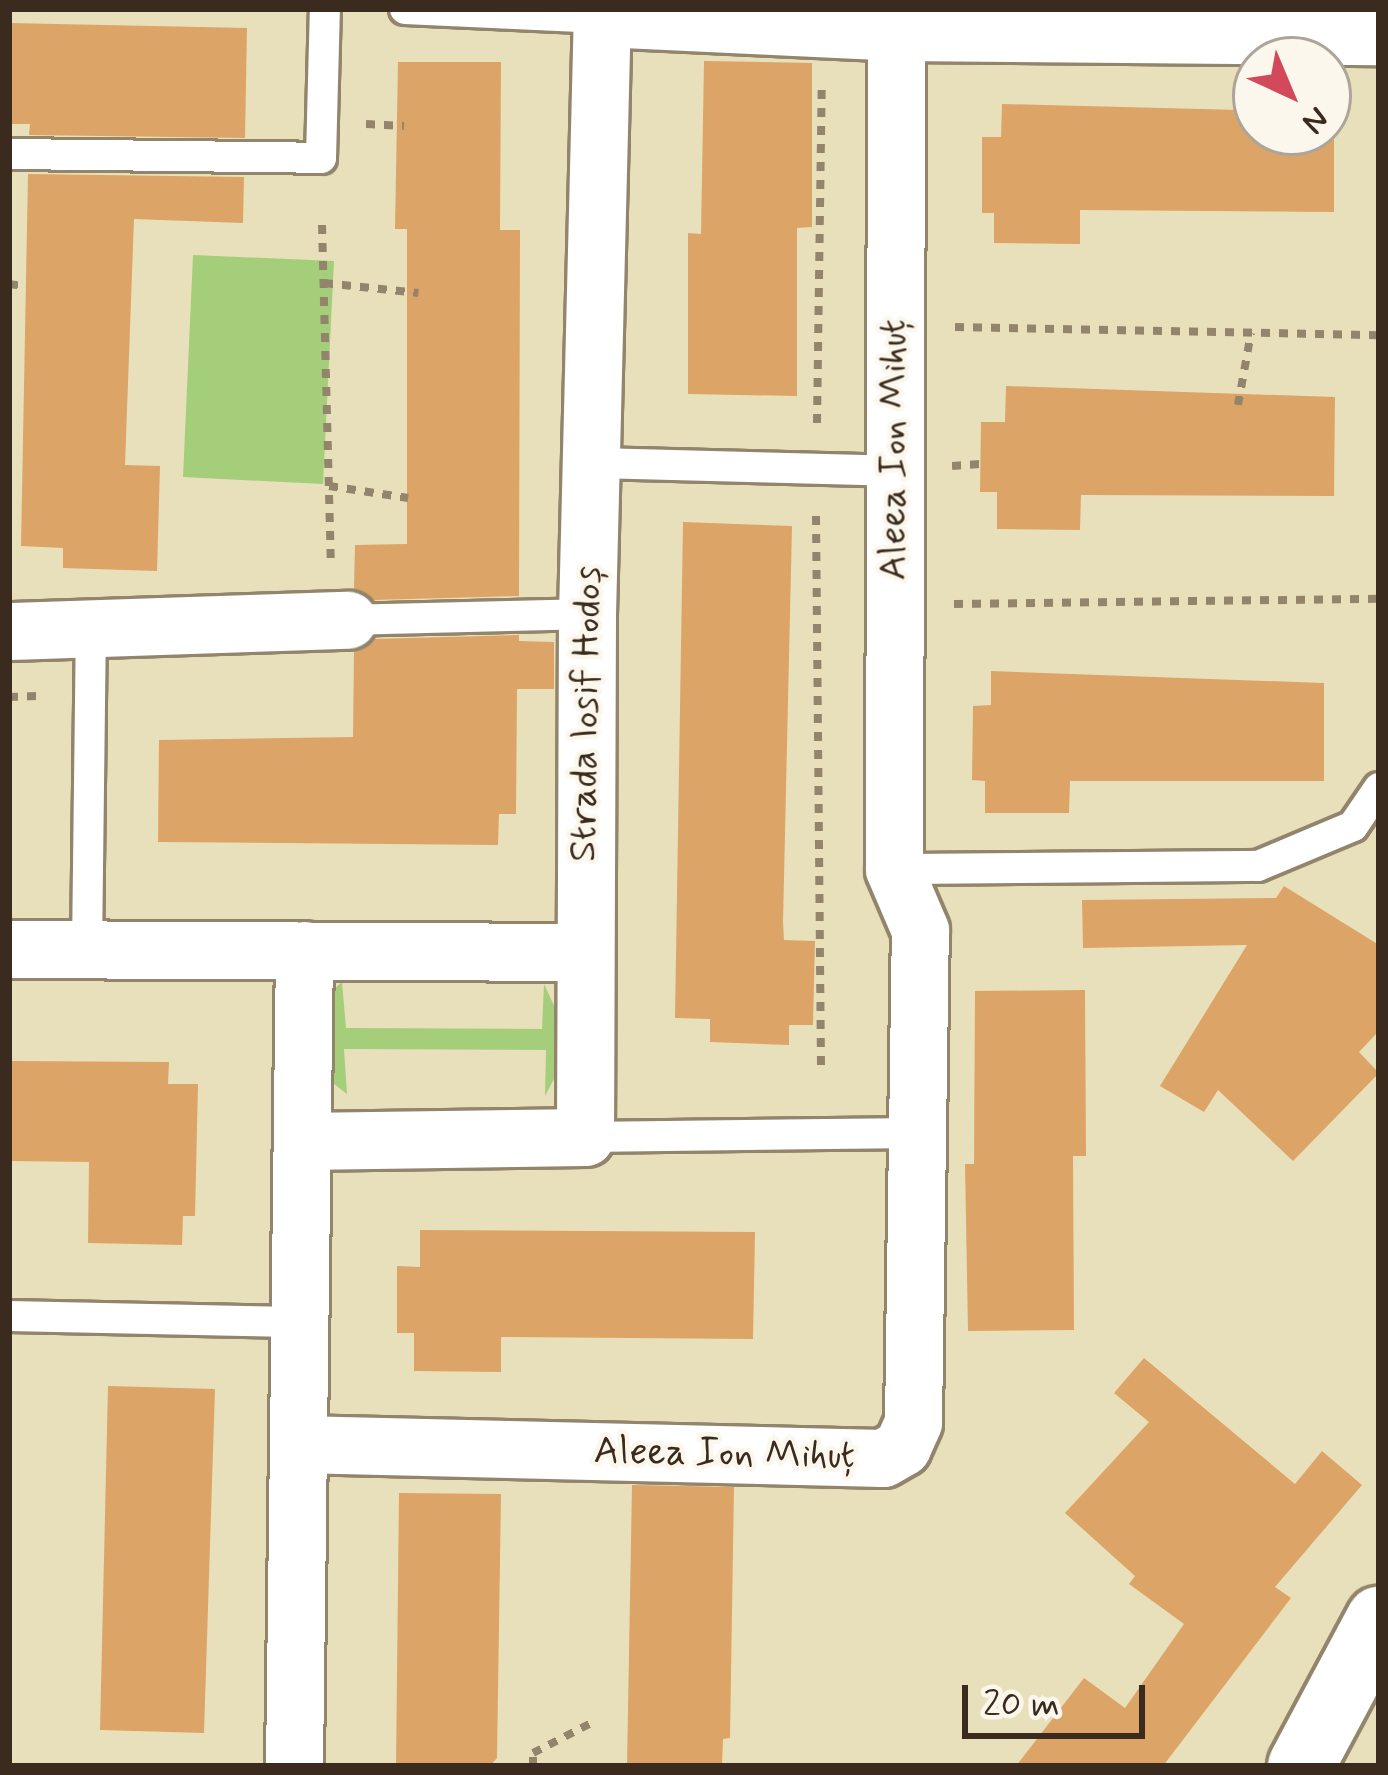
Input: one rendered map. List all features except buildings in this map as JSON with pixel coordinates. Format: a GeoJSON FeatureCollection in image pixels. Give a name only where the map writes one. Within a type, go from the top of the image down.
{"type":"FeatureCollection","features":[{"type":"Feature","properties":{"kind":"street"},"geometry":{"type":"LineString","coordinates":[[602,13],[1379,36]]}},
{"type":"Feature","properties":{"kind":"street","name":"Strada Iosif Hodoș"},"geometry":{"type":"LineString","coordinates":[[585,1137],[587,614],[602,13]]}},
{"type":"Feature","properties":{"kind":"street","name":"Aleea Ion Mihuț"},"geometry":{"type":"LineString","coordinates":[[298,1444],[883,1458],[902,1447],[913,1422],[920,930],[894,869],[897,20]]}},
{"type":"Feature","properties":{"kind":"street"},"geometry":{"type":"LineString","coordinates":[[9,631],[340,620]]}},
{"type":"Feature","properties":{"kind":"street"},"geometry":{"type":"LineString","coordinates":[[9,949],[585,952]]}},
{"type":"Feature","properties":{"kind":"street"},"geometry":{"type":"LineString","coordinates":[[294,1766],[304,950]]}},
{"type":"Feature","properties":{"kind":"street"},"geometry":{"type":"LineString","coordinates":[[302,1142],[585,1137]]}},
{"type":"Feature","properties":{"kind":"street"},"geometry":{"type":"LineString","coordinates":[[1301,1766],[1379,1620]]}},
{"type":"Feature","properties":{"kind":"lane"},"geometry":{"type":"LineString","coordinates":[[9,154],[321,158],[325,9]]}},
{"type":"Feature","properties":{"kind":"lane"},"geometry":{"type":"LineString","coordinates":[[405,9],[602,13]]}},
{"type":"Feature","properties":{"kind":"lane"},"geometry":{"type":"LineString","coordinates":[[592,463],[896,471]]}},
{"type":"Feature","properties":{"kind":"lane"},"geometry":{"type":"LineString","coordinates":[[340,620],[587,614]]}},
{"type":"Feature","properties":{"kind":"lane"},"geometry":{"type":"LineString","coordinates":[[87,949],[91,631]]}},
{"type":"Feature","properties":{"kind":"lane"},"geometry":{"type":"LineString","coordinates":[[894,869],[1258,866],[1353,826],[1379,788]]}},
{"type":"Feature","properties":{"kind":"lane"},"geometry":{"type":"LineString","coordinates":[[585,1137],[918,1133]]}},
{"type":"Feature","properties":{"kind":"lane"},"geometry":{"type":"LineString","coordinates":[[9,1316],[300,1322]]}},
{"type":"Feature","properties":{"kind":"path"},"geometry":{"type":"LineString","coordinates":[[322,225],[329,486],[340,620]]}},
{"type":"Feature","properties":{"kind":"path"},"geometry":{"type":"LineString","coordinates":[[324,283],[418,293]]}},
{"type":"Feature","properties":{"kind":"path"},"geometry":{"type":"LineString","coordinates":[[9,284],[24,286]]}},
{"type":"Feature","properties":{"kind":"path"},"geometry":{"type":"LineString","coordinates":[[929,327],[1379,335]]}},
{"type":"Feature","properties":{"kind":"path"},"geometry":{"type":"LineString","coordinates":[[1238,405],[1251,333]]}},
{"type":"Feature","properties":{"kind":"path"},"geometry":{"type":"LineString","coordinates":[[329,486],[408,498]]}},
{"type":"Feature","properties":{"kind":"path"},"geometry":{"type":"LineString","coordinates":[[934,604],[1379,599]]}},
{"type":"Feature","properties":{"kind":"path"},"geometry":{"type":"LineString","coordinates":[[532,1766],[532,1754],[590,1723]]}},
{"type":"Feature","properties":{"kind":"green space"},"geometry":{"type":"Polygon","coordinates":[[[193,255],[334,261],[323,484],[183,477],[193,255]]]}},
{"type":"Feature","properties":{"kind":"green space"},"geometry":{"type":"Polygon","coordinates":[[[342,982],[346,1028],[542,1029],[544,984],[558,1014],[556,1075],[545,1096],[546,1050],[344,1049],[347,1094],[329,1080],[325,997],[342,982]]]}}]}
